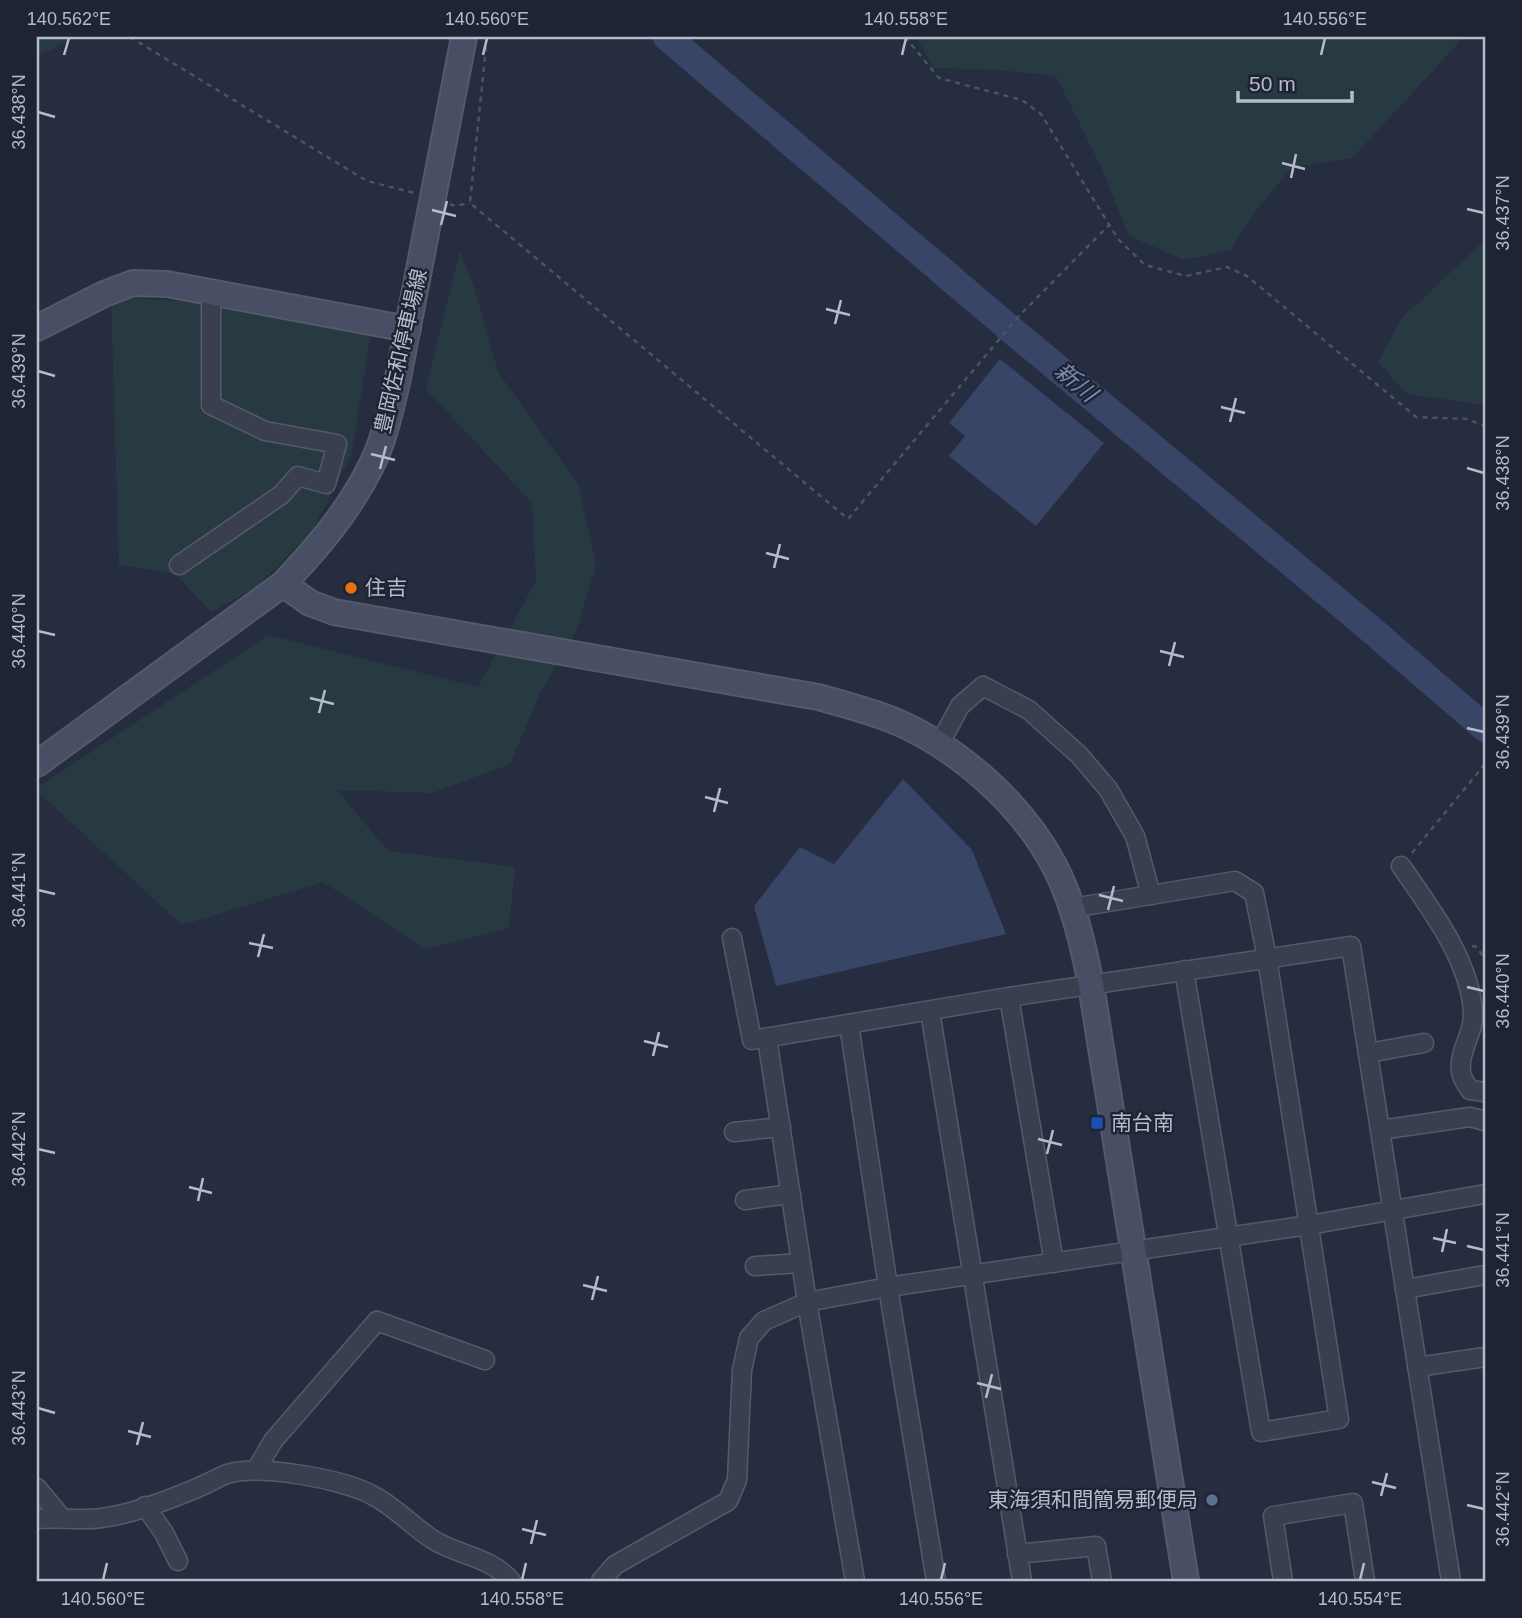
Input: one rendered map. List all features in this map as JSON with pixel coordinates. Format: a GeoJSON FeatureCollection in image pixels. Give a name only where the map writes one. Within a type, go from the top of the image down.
{"type":"FeatureCollection","features":[{"type":"Feature","properties":{"kind":"street","name":"豊岡佐和停車場線"},"geometry":{"type":"LineString","coordinates":[[37,764],[283,584],[318,547],[346,510],[372,465],[386,427],[397,383],[464,37]]}},
{"type":"Feature","properties":{"kind":"street"},"geometry":{"type":"LineString","coordinates":[[37,328],[104,294],[133,283],[167,284],[408,329]]}},
{"type":"Feature","properties":{"kind":"street"},"geometry":{"type":"LineString","coordinates":[[178,565],[281,495],[298,476],[326,484],[337,444],[265,431],[211,405],[211,292]]}},
{"type":"Feature","properties":{"kind":"street"},"geometry":{"type":"LineString","coordinates":[[283,584],[310,603],[334,612],[818,697],[856,707],[896,722],[939,745],[973,769],[1033,831],[1055,867],[1072,908],[1091,985],[1186,1581]]}},
{"type":"Feature","properties":{"kind":"street"},"geometry":{"type":"LineString","coordinates":[[939,745],[960,706],[983,685],[1029,710],[1079,755],[1108,789],[1135,836],[1151,895]]}},
{"type":"Feature","properties":{"kind":"street"},"geometry":{"type":"LineString","coordinates":[[1401,866],[1444,929],[1466,980],[1474,1016],[1461,1063],[1461,1074],[1470,1090],[1485,1092]]}},
{"type":"Feature","properties":{"kind":"street"},"geometry":{"type":"LineString","coordinates":[[1072,908],[1235,881],[1254,893],[1267,958],[1339,1419],[1261,1432],[1184,970]]}},
{"type":"Feature","properties":{"kind":"street"},"geometry":{"type":"LineString","coordinates":[[732,938],[752,1040],[1009,997],[1351,946],[1451,1581]]}},
{"type":"Feature","properties":{"kind":"street"},"geometry":{"type":"LineString","coordinates":[[1009,997],[1054,1263]]}},
{"type":"Feature","properties":{"kind":"street"},"geometry":{"type":"LineString","coordinates":[[930,1011],[1022,1581]]}},
{"type":"Feature","properties":{"kind":"street"},"geometry":{"type":"LineString","coordinates":[[849,1024],[936,1581]]}},
{"type":"Feature","properties":{"kind":"street"},"geometry":{"type":"LineString","coordinates":[[767,1038],[807,1302],[855,1581]]}},
{"type":"Feature","properties":{"kind":"street"},"geometry":{"type":"LineString","coordinates":[[1368,1053],[1424,1043]]}},
{"type":"Feature","properties":{"kind":"street"},"geometry":{"type":"LineString","coordinates":[[1380,1130],[1470,1117],[1485,1121]]}},
{"type":"Feature","properties":{"kind":"street"},"geometry":{"type":"LineString","coordinates":[[734,1132],[781,1127]]}},
{"type":"Feature","properties":{"kind":"street"},"geometry":{"type":"LineString","coordinates":[[745,1200],[791,1194]]}},
{"type":"Feature","properties":{"kind":"street"},"geometry":{"type":"LineString","coordinates":[[601,1581],[615,1565],[728,1501],[737,1480],[742,1370],[749,1338],[764,1321],[807,1302],[1485,1194]]}},
{"type":"Feature","properties":{"kind":"street"},"geometry":{"type":"LineString","coordinates":[[755,1265],[801,1263]]}},
{"type":"Feature","properties":{"kind":"street"},"geometry":{"type":"LineString","coordinates":[[1405,1289],[1485,1275]]}},
{"type":"Feature","properties":{"kind":"street"},"geometry":{"type":"LineString","coordinates":[[256,1470],[273,1441],[377,1321],[485,1360]]}},
{"type":"Feature","properties":{"kind":"street"},"geometry":{"type":"LineString","coordinates":[[1417,1367],[1485,1357]]}},
{"type":"Feature","properties":{"kind":"street"},"geometry":{"type":"LineString","coordinates":[[37,1519],[100,1518],[145,1506],[228,1474],[256,1470],[344,1482],[374,1496],[413,1527],[447,1549],[479,1558],[502,1571],[511,1581]]}},
{"type":"Feature","properties":{"kind":"street"},"geometry":{"type":"LineString","coordinates":[[37,1488],[61,1517]]}},
{"type":"Feature","properties":{"kind":"street"},"geometry":{"type":"LineString","coordinates":[[1283,1581],[1273,1516],[1353,1503],[1365,1581]]}},
{"type":"Feature","properties":{"kind":"street"},"geometry":{"type":"LineString","coordinates":[[145,1506],[164,1533],[178,1561]]}},
{"type":"Feature","properties":{"kind":"street"},"geometry":{"type":"LineString","coordinates":[[1017,1555],[1096,1546],[1102,1581]]}},
{"type":"Feature","properties":{"kind":"path"},"geometry":{"type":"LineString","coordinates":[[131,37],[368,181],[420,195]]}},
{"type":"Feature","properties":{"kind":"path"},"geometry":{"type":"LineString","coordinates":[[470,203],[487,37]]}},
{"type":"Feature","properties":{"kind":"path"},"geometry":{"type":"LineString","coordinates":[[905,37],[939,78],[1022,100],[1041,114],[1118,239],[1145,265],[1186,276],[1227,267],[1247,276],[1416,417],[1467,419],[1485,426]]}},
{"type":"Feature","properties":{"kind":"path"},"geometry":{"type":"LineString","coordinates":[[450,204],[455,206],[470,203]]}},
{"type":"Feature","properties":{"kind":"path"},"geometry":{"type":"LineString","coordinates":[[470,203],[848,519],[1019,316],[1109,225]]}},
{"type":"Feature","properties":{"kind":"path"},"geometry":{"type":"LineString","coordinates":[[1401,866],[1485,764]]}},
{"type":"Feature","properties":{"kind":"shaded area"},"geometry":{"type":"Polygon","coordinates":[[[37,37],[76,37],[37,57],[37,37]]]}},
{"type":"Feature","properties":{"kind":"shaded area"},"geometry":{"type":"Polygon","coordinates":[[[916,37],[1461,37],[1454,48],[1352,158],[1292,167],[1254,213],[1231,250],[1184,260],[1129,236],[1102,169],[1056,76],[999,70],[934,68],[916,37]]]}},
{"type":"Feature","properties":{"kind":"shaded area"},"geometry":{"type":"Polygon","coordinates":[[[1485,240],[1485,405],[1407,394],[1378,362],[1402,318],[1485,240]]]}},
{"type":"Feature","properties":{"kind":"shaded area"},"geometry":{"type":"Polygon","coordinates":[[[460,251],[474,287],[498,372],[578,484],[596,565],[577,629],[540,693],[510,764],[432,793],[337,790],[388,851],[515,867],[509,928],[425,949],[323,882],[182,925],[37,791],[37,788],[268,635],[478,687],[536,581],[532,503],[426,389],[460,251]]]}},
{"type":"Feature","properties":{"kind":"shaded area"},"geometry":{"type":"Polygon","coordinates":[[[111,297],[198,302],[371,333],[351,456],[311,533],[256,587],[212,612],[174,573],[119,565],[111,297]]]}},
{"type":"Feature","properties":{"kind":"water"},"geometry":{"type":"Polygon","coordinates":[[[1000,359],[1104,443],[1036,526],[949,456],[965,436],[949,423],[1000,359]]]}},
{"type":"Feature","properties":{"kind":"water"},"geometry":{"type":"Polygon","coordinates":[[[903,779],[972,850],[1006,934],[776,986],[754,906],[800,847],[834,864],[903,779]]]}},
{"type":"Feature","properties":{"kind":"waterway","name":"新川"},"geometry":{"type":"LineString","coordinates":[[667,37],[1485,728]]}},
{"type":"Feature","properties":{"kind":"place","name":"住吉"},"geometry":{"type":"Point","coordinates":[351,588]}},
{"type":"Feature","properties":{"kind":"place","name":"南台南"},"geometry":{"type":"Point","coordinates":[1097,1123]}},
{"type":"Feature","properties":{"kind":"place","name":"東海須和間簡易郵便局"},"geometry":{"type":"Point","coordinates":[1212,1500]}}]}
